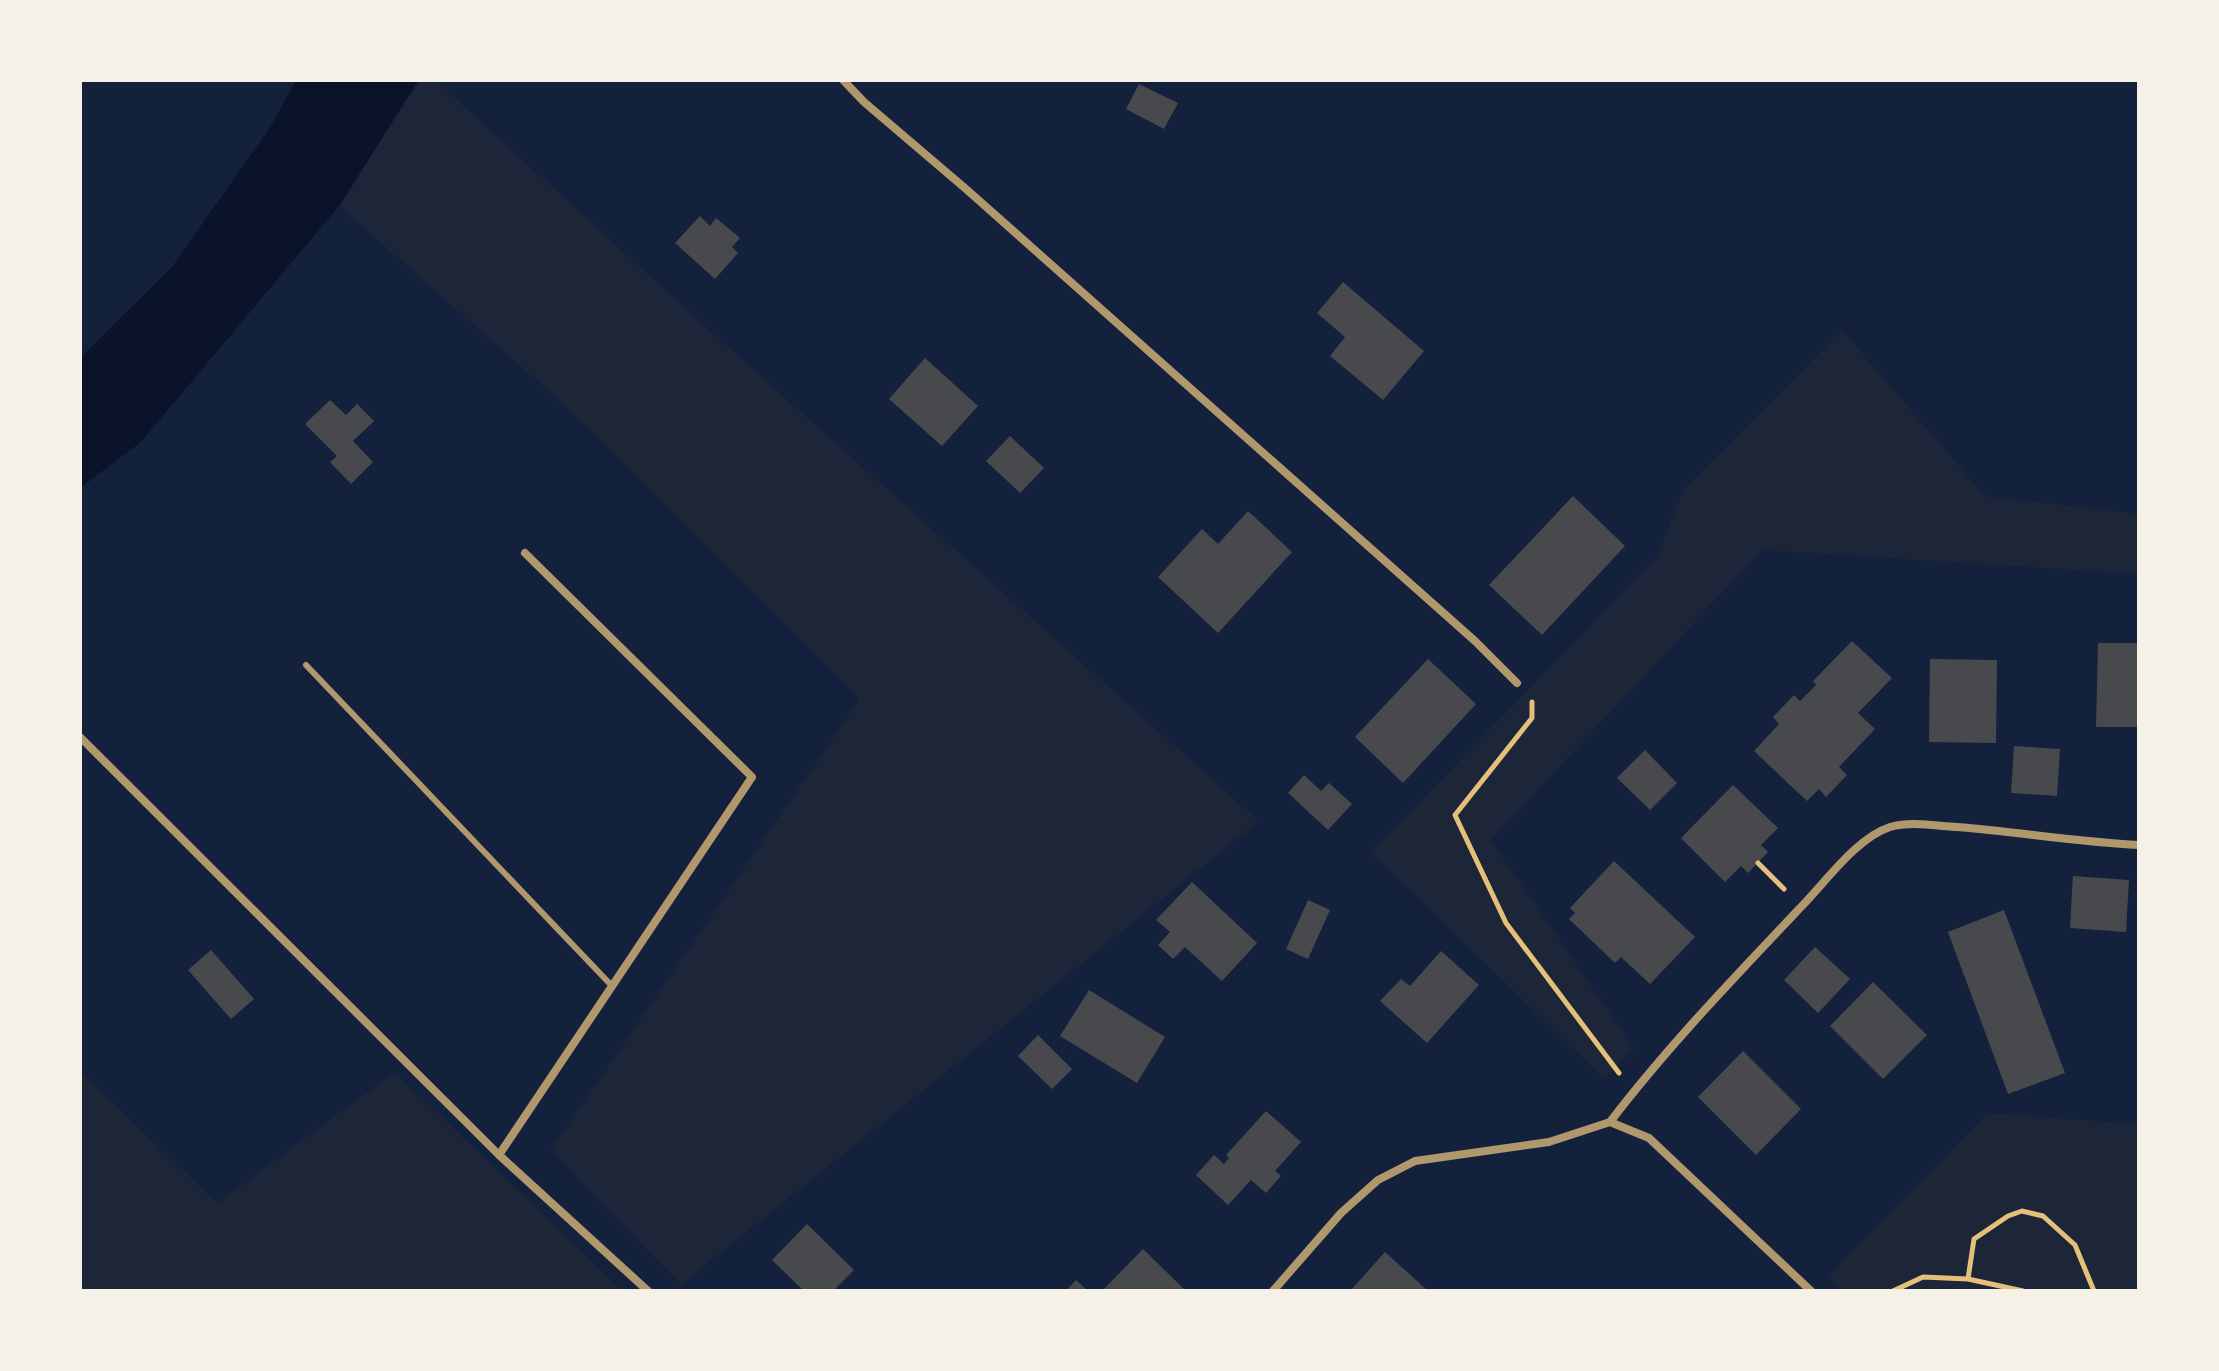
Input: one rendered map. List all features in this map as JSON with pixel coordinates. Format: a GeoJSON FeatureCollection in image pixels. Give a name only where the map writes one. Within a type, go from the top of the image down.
{"type":"FeatureCollection","features":[{"type":"Feature","properties":{"kind":"street"},"geometry":{"type":"LineString","coordinates":[[843,80],[864,102],[1397,572],[1517,683]]}},
{"type":"Feature","properties":{"kind":"street"},"geometry":{"type":"LineString","coordinates":[[499,1155],[752,777],[525,553]]}},
{"type":"Feature","properties":{"kind":"street"},"geometry":{"type":"LineString","coordinates":[[80,737],[499,1155],[648,1291]]}},
{"type":"Feature","properties":{"kind":"street"},"geometry":{"type":"LineString","coordinates":[[1273,1291],[1341,1213],[1378,1180],[1415,1161],[1549,1142],[1610,1122],[1634,1090],[1740,971],[1857,847],[1889,828],[1913,824],[1976,827],[2139,845]]}},
{"type":"Feature","properties":{"kind":"street"},"geometry":{"type":"LineString","coordinates":[[1610,1122],[1649,1138],[1811,1291]]}},
{"type":"Feature","properties":{"kind":"lane"},"geometry":{"type":"LineString","coordinates":[[306,665],[612,986]]}},
{"type":"Feature","properties":{"kind":"path"},"geometry":{"type":"LineString","coordinates":[[1517,683],[1532,699],[1532,718],[1455,815],[1506,923],[1634,1090]]}},
{"type":"Feature","properties":{"kind":"path"},"geometry":{"type":"LineString","coordinates":[[1758,863],[1803,906]]}},
{"type":"Feature","properties":{"kind":"path"},"geometry":{"type":"LineString","coordinates":[[1968,1279],[1974,1239],[2008,1216],[2022,1211],[2043,1216],[2075,1245],[2094,1291]]}},
{"type":"Feature","properties":{"kind":"path"},"geometry":{"type":"LineString","coordinates":[[1893,1291],[1923,1277],[1968,1279],[2023,1291]]}},
{"type":"Feature","properties":{"kind":"shaded area"},"geometry":{"type":"Polygon","coordinates":[[[296,80],[419,80],[339,206],[141,442],[80,488],[80,358],[172,267],[271,126],[296,80]]]}},
{"type":"Feature","properties":{"kind":"shaded area"},"geometry":{"type":"Polygon","coordinates":[[[419,80],[435,80],[709,330],[1259,821],[681,1285],[551,1150],[860,699],[566,406],[339,206],[419,80]]]}},
{"type":"Feature","properties":{"kind":"shaded area"},"geometry":{"type":"Polygon","coordinates":[[[1842,330],[1985,496],[2139,514],[2139,574],[1762,550],[1491,840],[1634,1048],[1605,1080],[1371,852],[1657,557],[1683,490],[1842,330]]]}},
{"type":"Feature","properties":{"kind":"shaded area"},"geometry":{"type":"Polygon","coordinates":[[[80,1071],[217,1203],[395,1072],[623,1291],[80,1291],[80,1071]]]}},
{"type":"Feature","properties":{"kind":"shaded area"},"geometry":{"type":"Polygon","coordinates":[[[1988,1113],[2139,1124],[2139,1291],[1843,1291],[1828,1276],[1988,1113]]]}},
{"type":"Feature","properties":{"kind":"building"},"geometry":{"type":"Polygon","coordinates":[[[1139,84],[1178,103],[1164,129],[1126,109],[1139,84]]]}},
{"type":"Feature","properties":{"kind":"building"},"geometry":{"type":"Polygon","coordinates":[[[700,216],[710,226],[716,218],[740,238],[732,247],[738,253],[715,279],[675,243],[700,216]]]}},
{"type":"Feature","properties":{"kind":"building"},"geometry":{"type":"Polygon","coordinates":[[[1343,282],[1424,351],[1383,400],[1330,356],[1345,337],[1317,313],[1343,282]]]}},
{"type":"Feature","properties":{"kind":"building"},"geometry":{"type":"Polygon","coordinates":[[[925,358],[978,406],[942,446],[889,399],[925,358]]]}},
{"type":"Feature","properties":{"kind":"building"},"geometry":{"type":"Polygon","coordinates":[[[330,400],[346,415],[357,404],[374,421],[353,441],[373,462],[351,484],[330,462],[337,456],[305,424],[330,400]]]}},
{"type":"Feature","properties":{"kind":"building"},"geometry":{"type":"Polygon","coordinates":[[[1010,436],[1044,468],[1020,493],[986,461],[1010,436]]]}},
{"type":"Feature","properties":{"kind":"building"},"geometry":{"type":"Polygon","coordinates":[[[1573,496],[1625,546],[1542,635],[1489,585],[1573,496]]]}},
{"type":"Feature","properties":{"kind":"building"},"geometry":{"type":"Polygon","coordinates":[[[1248,511],[1292,552],[1218,633],[1158,577],[1202,529],[1218,544],[1248,511]]]}},
{"type":"Feature","properties":{"kind":"building"},"geometry":{"type":"Polygon","coordinates":[[[1852,641],[1892,678],[1858,713],[1875,729],[1839,767],[1847,775],[1826,797],[1819,789],[1807,801],[1754,751],[1779,724],[1773,717],[1794,695],[1800,701],[1816,685],[1813,681],[1852,641]]]}},
{"type":"Feature","properties":{"kind":"building"},"geometry":{"type":"Polygon","coordinates":[[[2098,643],[2139,643],[2139,727],[2096,727],[2098,643]]]}},
{"type":"Feature","properties":{"kind":"building"},"geometry":{"type":"Polygon","coordinates":[[[1428,659],[1476,704],[1403,783],[1355,737],[1428,659]]]}},
{"type":"Feature","properties":{"kind":"building"},"geometry":{"type":"Polygon","coordinates":[[[1930,659],[1997,660],[1996,743],[1929,742],[1930,659]]]}},
{"type":"Feature","properties":{"kind":"building"},"geometry":{"type":"Polygon","coordinates":[[[2014,746],[2060,749],[2057,796],[2011,793],[2014,746]]]}},
{"type":"Feature","properties":{"kind":"building"},"geometry":{"type":"Polygon","coordinates":[[[1645,750],[1677,783],[1650,810],[1617,778],[1645,750]]]}},
{"type":"Feature","properties":{"kind":"building"},"geometry":{"type":"Polygon","coordinates":[[[1304,775],[1321,791],[1329,783],[1352,804],[1328,830],[1288,793],[1304,775]]]}},
{"type":"Feature","properties":{"kind":"building"},"geometry":{"type":"Polygon","coordinates":[[[1733,785],[1778,828],[1761,845],[1768,852],[1748,873],[1741,866],[1725,882],[1681,838],[1733,785]]]}},
{"type":"Feature","properties":{"kind":"building"},"geometry":{"type":"Polygon","coordinates":[[[1614,861],[1695,937],[1650,984],[1621,957],[1615,963],[1569,919],[1575,913],[1570,908],[1614,861]]]}},
{"type":"Feature","properties":{"kind":"building"},"geometry":{"type":"Polygon","coordinates":[[[2073,876],[2129,880],[2126,932],[2070,928],[2073,876]]]}},
{"type":"Feature","properties":{"kind":"building"},"geometry":{"type":"Polygon","coordinates":[[[1192,882],[1257,943],[1222,981],[1185,947],[1173,959],[1158,945],[1170,932],[1156,920],[1192,882]]]}},
{"type":"Feature","properties":{"kind":"building"},"geometry":{"type":"Polygon","coordinates":[[[1308,900],[1330,910],[1308,959],[1286,949],[1308,900]]]}},
{"type":"Feature","properties":{"kind":"building"},"geometry":{"type":"Polygon","coordinates":[[[2004,910],[2065,1073],[2008,1094],[1948,932],[2004,910]]]}},
{"type":"Feature","properties":{"kind":"building"},"geometry":{"type":"Polygon","coordinates":[[[1815,947],[1850,979],[1818,1013],[1784,980],[1815,947]]]}},
{"type":"Feature","properties":{"kind":"building"},"geometry":{"type":"Polygon","coordinates":[[[211,950],[254,999],[231,1019],[188,970],[211,950]]]}},
{"type":"Feature","properties":{"kind":"building"},"geometry":{"type":"Polygon","coordinates":[[[1441,951],[1479,985],[1427,1043],[1380,1001],[1401,979],[1410,986],[1441,951]]]}},
{"type":"Feature","properties":{"kind":"building"},"geometry":{"type":"Polygon","coordinates":[[[1873,982],[1927,1035],[1883,1079],[1830,1026],[1873,982]]]}},
{"type":"Feature","properties":{"kind":"building"},"geometry":{"type":"Polygon","coordinates":[[[1089,990],[1165,1037],[1137,1083],[1060,1036],[1089,990]]]}},
{"type":"Feature","properties":{"kind":"building"},"geometry":{"type":"Polygon","coordinates":[[[1038,1035],[1072,1069],[1052,1089],[1018,1056],[1038,1035]]]}},
{"type":"Feature","properties":{"kind":"building"},"geometry":{"type":"Polygon","coordinates":[[[1743,1051],[1801,1109],[1756,1155],[1698,1097],[1743,1051]]]}},
{"type":"Feature","properties":{"kind":"building"},"geometry":{"type":"Polygon","coordinates":[[[1266,1111],[1301,1142],[1275,1171],[1281,1176],[1266,1193],[1251,1180],[1228,1205],[1196,1175],[1214,1155],[1224,1164],[1229,1158],[1226,1155],[1266,1111]]]}},
{"type":"Feature","properties":{"kind":"building"},"geometry":{"type":"Polygon","coordinates":[[[807,1224],[854,1270],[833,1291],[804,1291],[772,1260],[807,1224]]]}},
{"type":"Feature","properties":{"kind":"building"},"geometry":{"type":"Polygon","coordinates":[[[1143,1249],[1186,1291],[1102,1291],[1143,1249]]]}},
{"type":"Feature","properties":{"kind":"building"},"geometry":{"type":"Polygon","coordinates":[[[1385,1252],[1428,1291],[1350,1291],[1385,1252]]]}},
{"type":"Feature","properties":{"kind":"building"},"geometry":{"type":"Polygon","coordinates":[[[1076,1280],[1088,1291],[1066,1291],[1076,1280]]]}}]}
